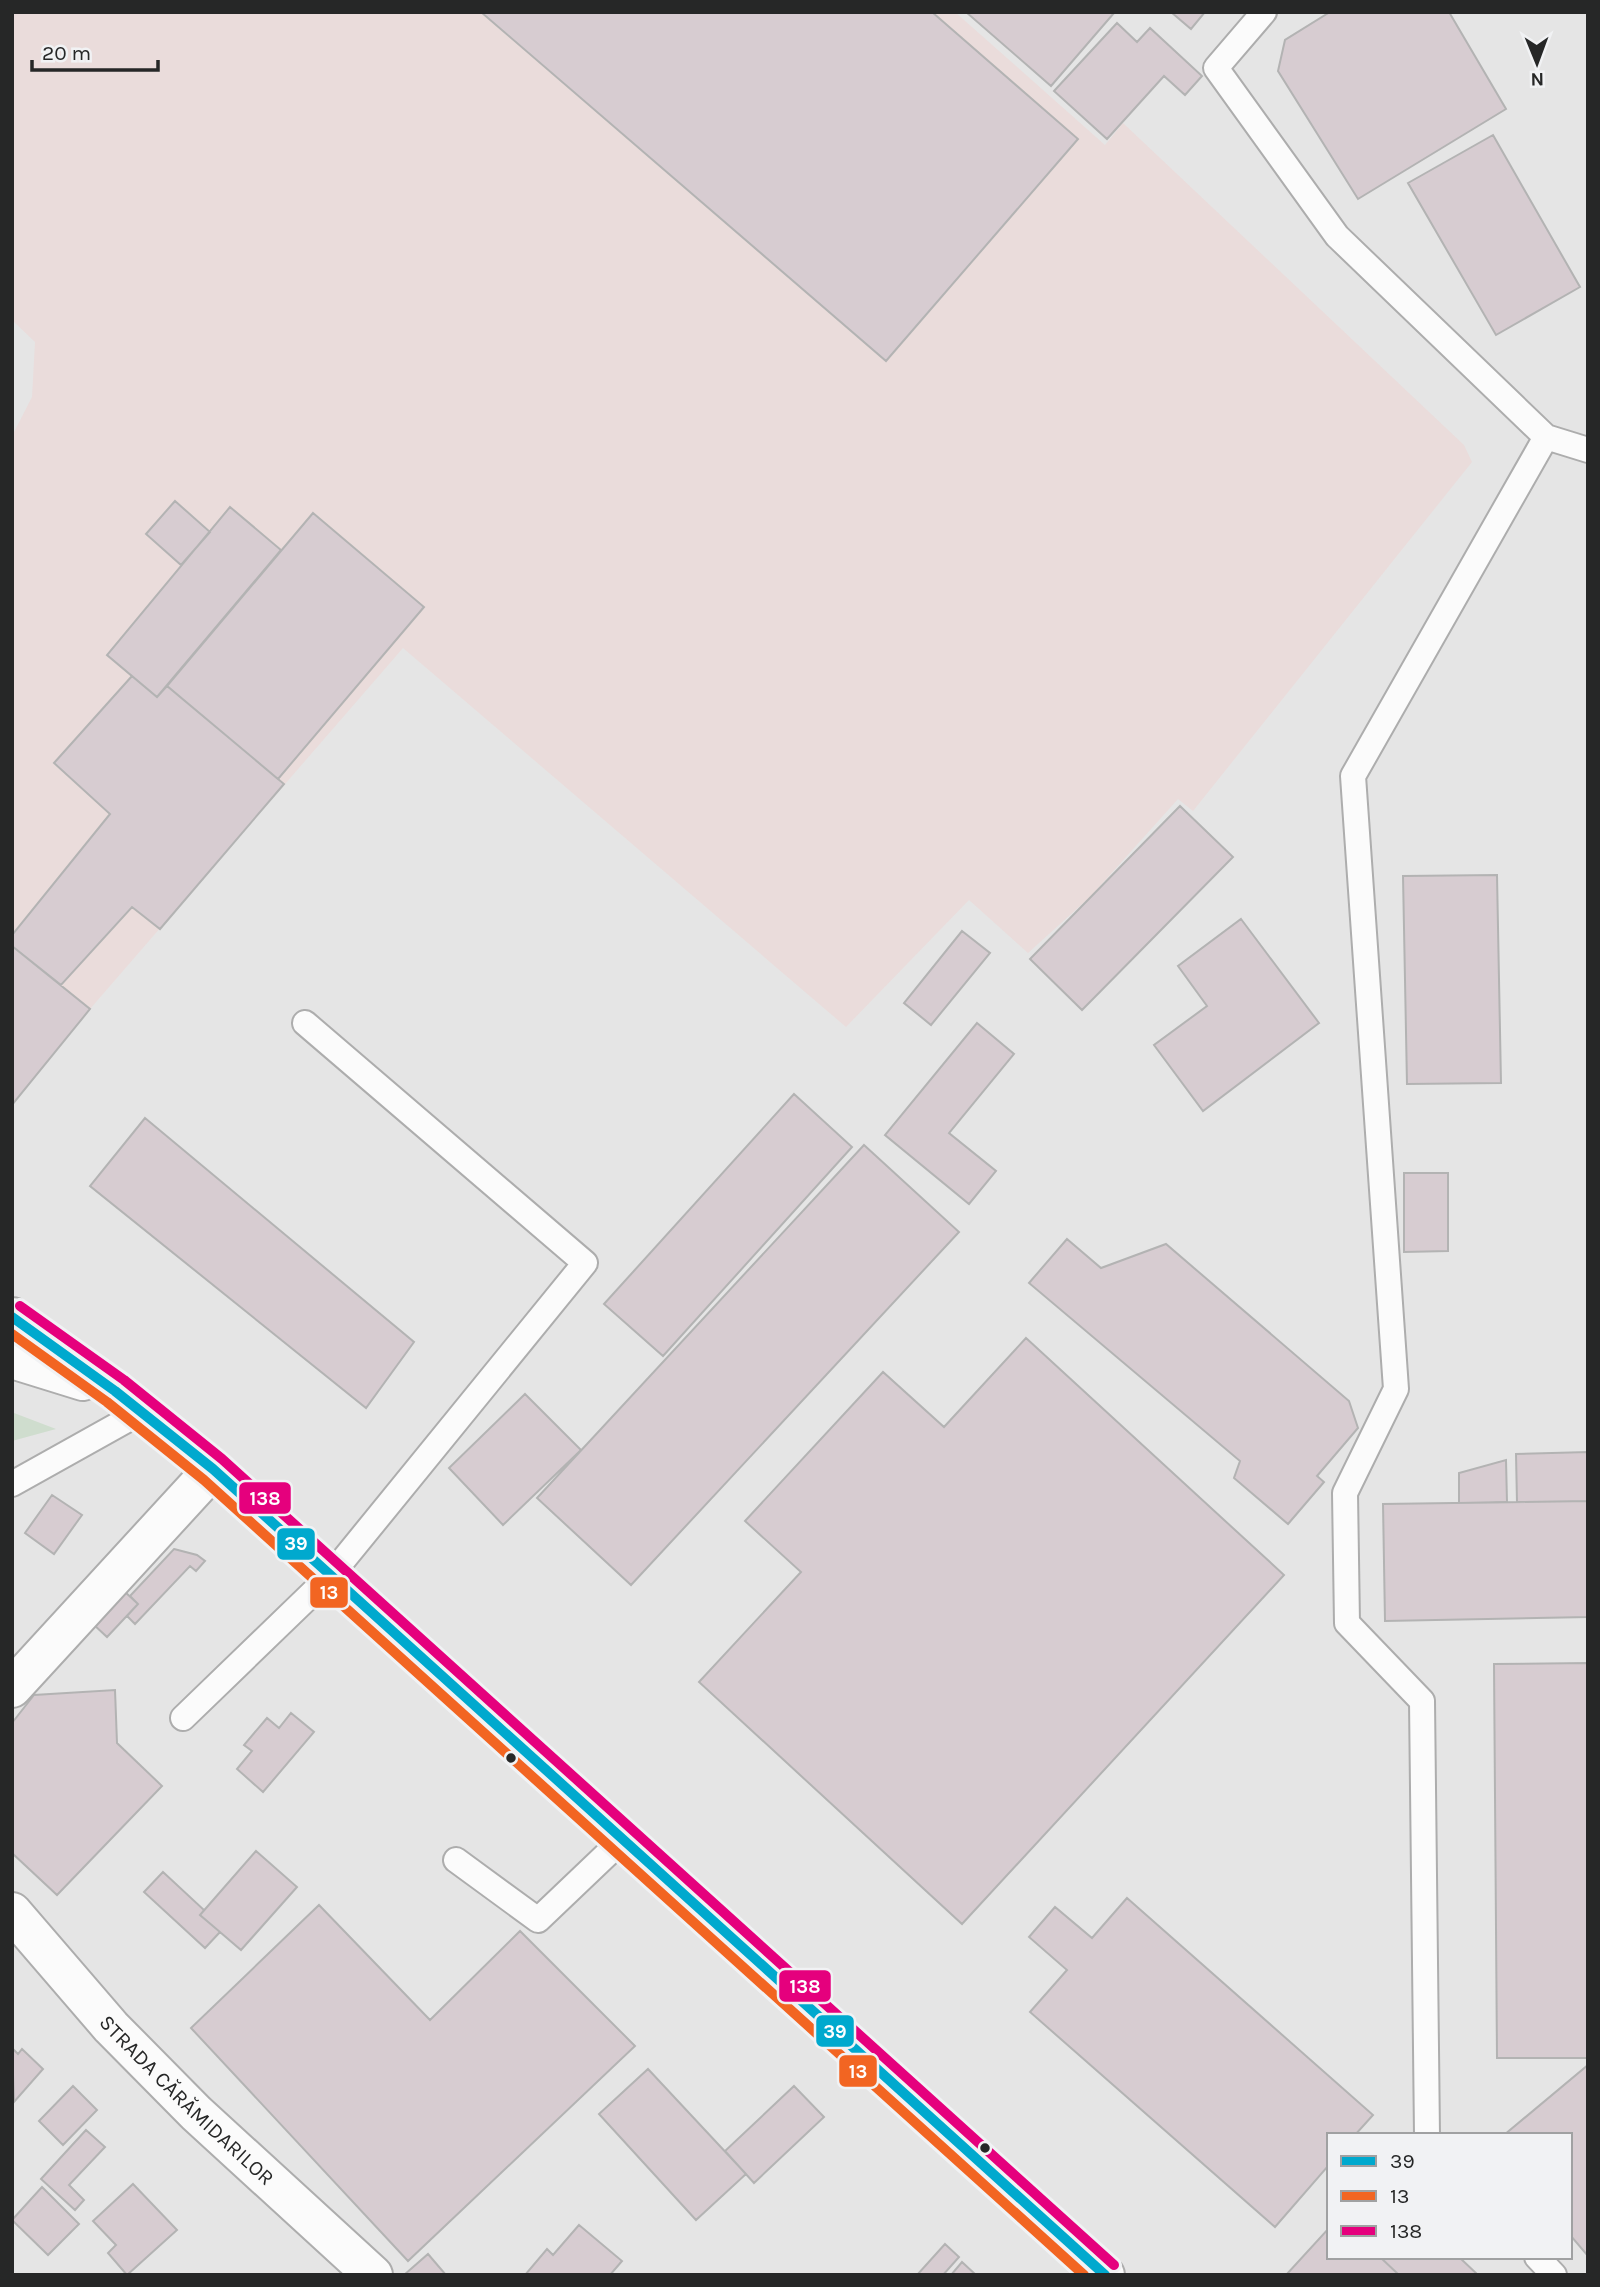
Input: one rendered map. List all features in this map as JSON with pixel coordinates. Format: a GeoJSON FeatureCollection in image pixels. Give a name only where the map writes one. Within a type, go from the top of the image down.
{"type":"FeatureCollection","features":[{"type":"Feature","properties":{"kind":"main road"},"geometry":{"type":"LineString","coordinates":[[12,1317],[128,1402],[213,1469],[1105,2275]]}},
{"type":"Feature","properties":{"kind":"main road"},"geometry":{"type":"LineString","coordinates":[[12,1359],[128,1402]]}},
{"type":"Feature","properties":{"kind":"main road"},"geometry":{"type":"LineString","coordinates":[[12,1688],[213,1469]]}},
{"type":"Feature","properties":{"kind":"main road","name":"STRADA CĂRĂMIDARILOR"},"geometry":{"type":"LineString","coordinates":[[12,1912],[111,2027],[196,2113],[373,2275]]}},
{"type":"Feature","properties":{"kind":"lane"},"geometry":{"type":"LineString","coordinates":[[1264,12],[1216,68],[1337,236],[1546,437],[1588,450]]}},
{"type":"Feature","properties":{"kind":"lane"},"geometry":{"type":"LineString","coordinates":[[1427,2133],[1422,1701],[1347,1623],[1345,1493],[1396,1389],[1353,776],[1546,437]]}},
{"type":"Feature","properties":{"kind":"lane"},"geometry":{"type":"LineString","coordinates":[[183,1718],[331,1575],[584,1263],[305,1023]]}},
{"type":"Feature","properties":{"kind":"lane"},"geometry":{"type":"LineString","coordinates":[[12,1485],[128,1402]]}},
{"type":"Feature","properties":{"kind":"lane"},"geometry":{"type":"LineString","coordinates":[[456,1860],[538,1920],[623,1839]]}},
{"type":"Feature","properties":{"kind":"lane"},"geometry":{"type":"LineString","coordinates":[[1539,2259],[1554,2275]]}},
{"type":"Feature","properties":{"kind":"shaded area"},"geometry":{"type":"Polygon","coordinates":[[[12,12],[955,12],[1105,145],[1123,123],[1464,445],[1472,462],[1193,811],[1178,799],[1091,896],[1028,953],[969,900],[846,1027],[403,648],[90,1009],[12,946],[12,436],[32,397],[35,342],[12,320],[12,12]]]}},
{"type":"Feature","properties":{"kind":"green space"},"geometry":{"type":"Polygon","coordinates":[[[12,1412],[14,1413],[56,1429],[12,1441],[12,1412]]]}},
{"type":"Feature","properties":{"kind":"building"},"geometry":{"type":"Polygon","coordinates":[[[481,12],[932,12],[1078,139],[886,361],[481,12]]]}},
{"type":"Feature","properties":{"kind":"building"},"geometry":{"type":"Polygon","coordinates":[[[966,12],[1113,12],[1114,13],[1051,86],[966,12]]]}},
{"type":"Feature","properties":{"kind":"building"},"geometry":{"type":"Polygon","coordinates":[[[1171,12],[1205,12],[1191,29],[1171,12]]]}},
{"type":"Feature","properties":{"kind":"building"},"geometry":{"type":"Polygon","coordinates":[[[1330,12],[1449,12],[1506,109],[1358,199],[1278,71],[1285,40],[1330,12]]]}},
{"type":"Feature","properties":{"kind":"building"},"geometry":{"type":"Polygon","coordinates":[[[1117,23],[1137,42],[1150,28],[1202,76],[1185,95],[1164,76],[1107,139],[1054,91],[1117,23]]]}},
{"type":"Feature","properties":{"kind":"building"},"geometry":{"type":"Polygon","coordinates":[[[1493,135],[1580,287],[1496,335],[1408,183],[1493,135]]]}},
{"type":"Feature","properties":{"kind":"building"},"geometry":{"type":"Polygon","coordinates":[[[175,501],[210,532],[181,565],[146,534],[175,501]]]}},
{"type":"Feature","properties":{"kind":"building"},"geometry":{"type":"Polygon","coordinates":[[[230,507],[281,550],[157,697],[107,655],[230,507]]]}},
{"type":"Feature","properties":{"kind":"building"},"geometry":{"type":"Polygon","coordinates":[[[313,513],[424,607],[278,779],[167,686],[313,513]]]}},
{"type":"Feature","properties":{"kind":"building"},"geometry":{"type":"Polygon","coordinates":[[[132,676],[157,697],[167,686],[284,784],[160,929],[132,907],[61,985],[12,946],[12,935],[110,814],[54,763],[132,676]]]}},
{"type":"Feature","properties":{"kind":"building"},"geometry":{"type":"Polygon","coordinates":[[[1180,806],[1233,857],[1082,1010],[1030,959],[1180,806]]]}},
{"type":"Feature","properties":{"kind":"building"},"geometry":{"type":"Polygon","coordinates":[[[1497,875],[1501,1083],[1407,1084],[1403,876],[1497,875]]]}},
{"type":"Feature","properties":{"kind":"building"},"geometry":{"type":"Polygon","coordinates":[[[1241,919],[1319,1023],[1203,1111],[1154,1045],[1207,1006],[1178,966],[1241,919]]]}},
{"type":"Feature","properties":{"kind":"building"},"geometry":{"type":"Polygon","coordinates":[[[962,931],[990,953],[931,1025],[904,1003],[962,931]]]}},
{"type":"Feature","properties":{"kind":"building"},"geometry":{"type":"Polygon","coordinates":[[[12,946],[90,1009],[12,1105],[12,946]]]}},
{"type":"Feature","properties":{"kind":"building"},"geometry":{"type":"Polygon","coordinates":[[[977,1023],[1014,1054],[949,1133],[996,1171],[969,1204],[885,1135],[977,1023]]]}},
{"type":"Feature","properties":{"kind":"building"},"geometry":{"type":"Polygon","coordinates":[[[794,1094],[852,1147],[663,1356],[604,1304],[794,1094]]]}},
{"type":"Feature","properties":{"kind":"building"},"geometry":{"type":"Polygon","coordinates":[[[145,1118],[414,1342],[366,1408],[90,1186],[145,1118]]]}},
{"type":"Feature","properties":{"kind":"building"},"geometry":{"type":"Polygon","coordinates":[[[864,1145],[959,1232],[631,1585],[537,1498],[864,1145]]]}},
{"type":"Feature","properties":{"kind":"building"},"geometry":{"type":"Polygon","coordinates":[[[1404,1173],[1448,1173],[1448,1251],[1404,1252],[1404,1173]]]}},
{"type":"Feature","properties":{"kind":"building"},"geometry":{"type":"Polygon","coordinates":[[[1067,1239],[1101,1268],[1166,1244],[1349,1401],[1358,1428],[1317,1476],[1324,1482],[1288,1524],[1234,1478],[1240,1461],[1029,1283],[1067,1239]]]}},
{"type":"Feature","properties":{"kind":"building"},"geometry":{"type":"Polygon","coordinates":[[[1026,1338],[1284,1575],[962,1924],[699,1682],[801,1572],[745,1521],[883,1372],[944,1427],[1026,1338]]]}},
{"type":"Feature","properties":{"kind":"building"},"geometry":{"type":"Polygon","coordinates":[[[525,1394],[581,1450],[503,1525],[449,1468],[525,1394]]]}},
{"type":"Feature","properties":{"kind":"building"},"geometry":{"type":"Polygon","coordinates":[[[1588,1452],[1588,1501],[1517,1502],[1516,1454],[1588,1452]]]}},
{"type":"Feature","properties":{"kind":"building"},"geometry":{"type":"Polygon","coordinates":[[[1506,1460],[1507,1502],[1459,1503],[1459,1473],[1506,1460]]]}},
{"type":"Feature","properties":{"kind":"building"},"geometry":{"type":"Polygon","coordinates":[[[52,1495],[82,1515],[54,1554],[25,1533],[52,1495]]]}},
{"type":"Feature","properties":{"kind":"building"},"geometry":{"type":"Polygon","coordinates":[[[1588,1501],[1588,1617],[1385,1621],[1383,1504],[1588,1501]]]}},
{"type":"Feature","properties":{"kind":"building"},"geometry":{"type":"Polygon","coordinates":[[[174,1549],[197,1555],[205,1561],[196,1571],[190,1566],[135,1624],[127,1616],[138,1604],[130,1596],[174,1549]]]}},
{"type":"Feature","properties":{"kind":"building"},"geometry":{"type":"Polygon","coordinates":[[[124,1591],[138,1604],[107,1637],[93,1624],[124,1591]]]}},
{"type":"Feature","properties":{"kind":"building"},"geometry":{"type":"Polygon","coordinates":[[[1588,1663],[1588,2058],[1497,2058],[1494,1664],[1588,1663]]]}},
{"type":"Feature","properties":{"kind":"building"},"geometry":{"type":"Polygon","coordinates":[[[115,1690],[117,1743],[162,1786],[57,1895],[12,1853],[12,1723],[34,1695],[115,1690]]]}},
{"type":"Feature","properties":{"kind":"building"},"geometry":{"type":"Polygon","coordinates":[[[291,1713],[314,1732],[263,1792],[237,1769],[252,1751],[244,1745],[267,1718],[279,1728],[291,1713]]]}},
{"type":"Feature","properties":{"kind":"building"},"geometry":{"type":"Polygon","coordinates":[[[256,1851],[297,1887],[241,1950],[200,1915],[256,1851]]]}},
{"type":"Feature","properties":{"kind":"building"},"geometry":{"type":"Polygon","coordinates":[[[163,1872],[204,1910],[200,1915],[220,1932],[205,1948],[144,1892],[163,1872]]]}},
{"type":"Feature","properties":{"kind":"building"},"geometry":{"type":"Polygon","coordinates":[[[1127,1898],[1373,2115],[1357,2133],[1327,2133],[1327,2167],[1275,2227],[1030,2012],[1067,1970],[1029,1937],[1055,1907],[1092,1938],[1127,1898]]]}},
{"type":"Feature","properties":{"kind":"building"},"geometry":{"type":"Polygon","coordinates":[[[319,1905],[430,2020],[520,1931],[635,2046],[408,2261],[191,2028],[319,1905]]]}},
{"type":"Feature","properties":{"kind":"building"},"geometry":{"type":"Polygon","coordinates":[[[12,2048],[18,2054],[22,2049],[43,2069],[14,2102],[12,2048]]]}},
{"type":"Feature","properties":{"kind":"building"},"geometry":{"type":"Polygon","coordinates":[[[1588,2065],[1588,2256],[1572,2237],[1572,2133],[1506,2133],[1588,2065]]]}},
{"type":"Feature","properties":{"kind":"building"},"geometry":{"type":"Polygon","coordinates":[[[648,2069],[746,2174],[696,2220],[599,2114],[648,2069]]]}},
{"type":"Feature","properties":{"kind":"building"},"geometry":{"type":"Polygon","coordinates":[[[73,2086],[97,2110],[63,2145],[39,2121],[73,2086]]]}},
{"type":"Feature","properties":{"kind":"building"},"geometry":{"type":"Polygon","coordinates":[[[794,2086],[824,2117],[754,2183],[725,2151],[794,2086]]]}},
{"type":"Feature","properties":{"kind":"building"},"geometry":{"type":"Polygon","coordinates":[[[86,2130],[105,2147],[69,2185],[84,2200],[75,2210],[41,2179],[86,2130]]]}},
{"type":"Feature","properties":{"kind":"building"},"geometry":{"type":"Polygon","coordinates":[[[133,2184],[177,2230],[127,2275],[108,2253],[116,2245],[93,2221],[133,2184]]]}},
{"type":"Feature","properties":{"kind":"building"},"geometry":{"type":"Polygon","coordinates":[[[42,2187],[79,2224],[48,2255],[12,2220],[42,2187]]]}},
{"type":"Feature","properties":{"kind":"building"},"geometry":{"type":"Polygon","coordinates":[[[579,2225],[622,2261],[610,2275],[525,2275],[547,2249],[553,2255],[579,2225]]]}},
{"type":"Feature","properties":{"kind":"building"},"geometry":{"type":"Polygon","coordinates":[[[1327,2230],[1327,2259],[1382,2259],[1399,2275],[1286,2275],[1327,2230]]]}},
{"type":"Feature","properties":{"kind":"building"},"geometry":{"type":"Polygon","coordinates":[[[945,2244],[959,2257],[943,2275],[917,2275],[945,2244]]]}},
{"type":"Feature","properties":{"kind":"building"},"geometry":{"type":"Polygon","coordinates":[[[428,2254],[446,2275],[404,2275],[428,2254]]]}},
{"type":"Feature","properties":{"kind":"building"},"geometry":{"type":"Polygon","coordinates":[[[1382,2259],[1461,2259],[1478,2275],[1399,2275],[1382,2259]]]}},
{"type":"Feature","properties":{"kind":"building"},"geometry":{"type":"Polygon","coordinates":[[[962,2262],[976,2275],[951,2275],[962,2262]]]}},
{"type":"Feature","properties":{"kind":"transit line","name":"138"},"geometry":{"type":"LineString","coordinates":[[20,1306],[124,1380],[222,1459],[1114,2265]]}},
{"type":"Feature","properties":{"kind":"transit line","name":"39"},"geometry":{"type":"LineString","coordinates":[[12,1317],[115,1391],[213,1469],[1105,2275]]}},
{"type":"Feature","properties":{"kind":"transit line","name":"13"},"geometry":{"type":"LineString","coordinates":[[12,1334],[107,1402],[204,1480],[1084,2275]]}}]}
